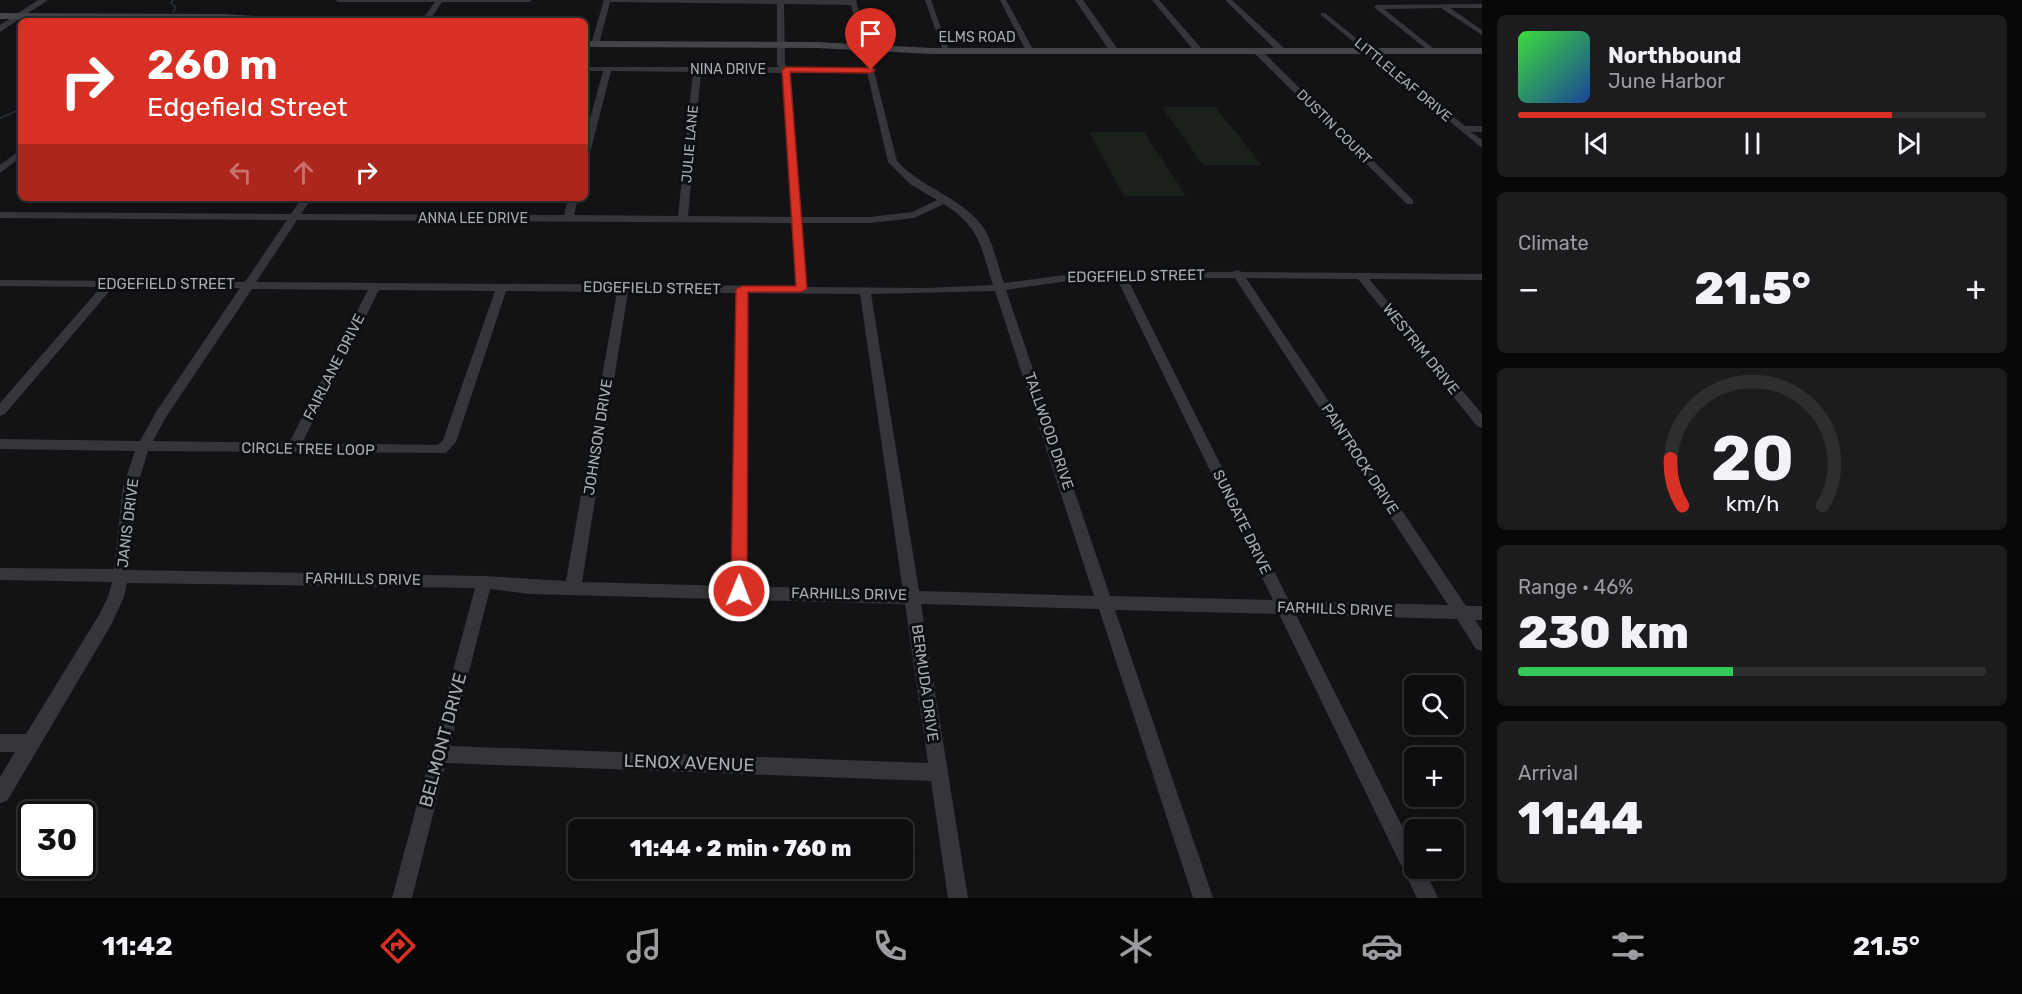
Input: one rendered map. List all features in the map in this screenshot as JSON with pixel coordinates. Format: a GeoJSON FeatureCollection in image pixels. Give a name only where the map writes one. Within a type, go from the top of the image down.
{"type":"FeatureCollection","features":[{"type":"Feature","properties":{"kind":"main road"},"geometry":{"type":"LineString","coordinates":[[0,16],[240,18]]}},
{"type":"Feature","properties":{"kind":"main road","name":"ELMS ROAD"},"geometry":{"type":"LineString","coordinates":[[590,44],[842,46],[947,51],[1482,51]]}},
{"type":"Feature","properties":{"kind":"street"},"geometry":{"type":"LineString","coordinates":[[0,29],[44,0]]}},
{"type":"Feature","properties":{"kind":"street"},"geometry":{"type":"LineString","coordinates":[[338,0],[528,0]]}},
{"type":"Feature","properties":{"kind":"street"},"geometry":{"type":"LineString","coordinates":[[590,44],[607,0],[853,2]]}},
{"type":"Feature","properties":{"kind":"street"},"geometry":{"type":"LineString","coordinates":[[928,0],[947,51]]}},
{"type":"Feature","properties":{"kind":"street"},"geometry":{"type":"LineString","coordinates":[[1002,0],[1030,51]]}},
{"type":"Feature","properties":{"kind":"street"},"geometry":{"type":"LineString","coordinates":[[1079,0],[1114,51]]}},
{"type":"Feature","properties":{"kind":"street"},"geometry":{"type":"LineString","coordinates":[[1155,0],[1199,51]]}},
{"type":"Feature","properties":{"kind":"street"},"geometry":{"type":"LineString","coordinates":[[1228,0],[1283,52]]}},
{"type":"Feature","properties":{"kind":"street"},"geometry":{"type":"LineString","coordinates":[[427,18],[439,1]]}},
{"type":"Feature","properties":{"kind":"street"},"geometry":{"type":"LineString","coordinates":[[780,1],[780,45],[782,64],[786,70],[801,289]]}},
{"type":"Feature","properties":{"kind":"street","name":"TALLWOOD DRIVE"},"geometry":{"type":"LineString","coordinates":[[853,2],[892,162],[908,178],[971,219],[981,232],[1203,898]]}},
{"type":"Feature","properties":{"kind":"street"},"geometry":{"type":"LineString","coordinates":[[1442,6],[1482,33]]}},
{"type":"Feature","properties":{"kind":"street"},"geometry":{"type":"LineString","coordinates":[[1431,51],[1377,7],[1482,6]]}},
{"type":"Feature","properties":{"kind":"street","name":"LITTLELEAF DRIVE"},"geometry":{"type":"LineString","coordinates":[[1323,14],[1482,145]]}},
{"type":"Feature","properties":{"kind":"street","name":"DUSTIN COURT"},"geometry":{"type":"LineString","coordinates":[[1258,52],[1410,202]]}},
{"type":"Feature","properties":{"kind":"street","name":"NINA DRIVE"},"geometry":{"type":"LineString","coordinates":[[588,69],[871,70]]}},
{"type":"Feature","properties":{"kind":"street"},"geometry":{"type":"LineString","coordinates":[[588,142],[608,69]]}},
{"type":"Feature","properties":{"kind":"street","name":"JULIE LANE"},"geometry":{"type":"LineString","coordinates":[[683,219],[698,69]]}},
{"type":"Feature","properties":{"kind":"street"},"geometry":{"type":"LineString","coordinates":[[588,111],[596,111]]}},
{"type":"Feature","properties":{"kind":"street"},"geometry":{"type":"LineString","coordinates":[[1462,129],[1482,129]]}},
{"type":"Feature","properties":{"kind":"street"},"geometry":{"type":"LineString","coordinates":[[0,170],[18,156]]}},
{"type":"Feature","properties":{"kind":"street","name":"JANIS DRIVE"},"geometry":{"type":"LineString","coordinates":[[0,794],[105,620],[116,597],[121,576],[130,487],[143,447],[161,415],[305,201]]}},
{"type":"Feature","properties":{"kind":"street"},"geometry":{"type":"LineString","coordinates":[[568,218],[572,201]]}},
{"type":"Feature","properties":{"kind":"street","name":"ANNA LEE DRIVE"},"geometry":{"type":"LineString","coordinates":[[0,215],[886,220],[924,211],[943,201]]}},
{"type":"Feature","properties":{"kind":"street","name":"EDGEFIELD STREET"},"geometry":{"type":"LineString","coordinates":[[0,283],[968,291],[1001,288],[1057,278],[1120,275],[1237,273],[1482,277]]}},
{"type":"Feature","properties":{"kind":"street","name":"PAINTROCK DRIVE"},"geometry":{"type":"LineString","coordinates":[[1237,273],[1482,644]]}},
{"type":"Feature","properties":{"kind":"street","name":"SUNGATE DRIVE"},"geometry":{"type":"LineString","coordinates":[[1120,275],[1428,898]]}},
{"type":"Feature","properties":{"kind":"street","name":"WESTRIM DRIVE"},"geometry":{"type":"LineString","coordinates":[[1360,275],[1482,423]]}},
{"type":"Feature","properties":{"kind":"street"},"geometry":{"type":"LineString","coordinates":[[0,411],[110,284]]}},
{"type":"Feature","properties":{"kind":"street","name":"FAIRLANE DRIVE"},"geometry":{"type":"LineString","coordinates":[[293,448],[375,286]]}},
{"type":"Feature","properties":{"kind":"street","name":"CIRCLE TREE LOOP"},"geometry":{"type":"LineString","coordinates":[[0,444],[434,451],[447,446],[502,286]]}},
{"type":"Feature","properties":{"kind":"street","name":"JOHNSON DRIVE"},"geometry":{"type":"LineString","coordinates":[[573,587],[623,288]]}},
{"type":"Feature","properties":{"kind":"street"},"geometry":{"type":"LineString","coordinates":[[739,591],[742,289]]}},
{"type":"Feature","properties":{"kind":"street","name":"BERMUDA DRIVE"},"geometry":{"type":"LineString","coordinates":[[865,290],[958,898]]}},
{"type":"Feature","properties":{"kind":"street","name":"FARHILLS DRIVE"},"geometry":{"type":"LineString","coordinates":[[0,574],[484,582],[530,587],[1482,613]]}},
{"type":"Feature","properties":{"kind":"street","name":"BELMONT DRIVE"},"geometry":{"type":"LineString","coordinates":[[402,898],[484,582]]}},
{"type":"Feature","properties":{"kind":"street"},"geometry":{"type":"LineString","coordinates":[[0,742],[31,743]]}},
{"type":"Feature","properties":{"kind":"street","name":"LENOX AVENUE"},"geometry":{"type":"LineString","coordinates":[[439,754],[939,772]]}},
{"type":"Feature","properties":{"kind":"shaded area"},"geometry":{"type":"Polygon","coordinates":[[[1162,107],[1215,107],[1262,165],[1203,165],[1162,107]]]}},
{"type":"Feature","properties":{"kind":"shaded area"},"geometry":{"type":"Polygon","coordinates":[[[1089,132],[1144,132],[1186,196],[1124,196],[1089,132]]]}},
{"type":"Feature","properties":{"kind":"waterway"},"geometry":{"type":"LineString","coordinates":[[173,0],[171,3],[176,8],[173,12]]}},
{"type":"Feature","properties":{"kind":"waterway"},"geometry":{"type":"LineString","coordinates":[[0,118],[18,110]]}},
{"type":"Feature","properties":{"kind":"route"},"geometry":{"type":"LineString","coordinates":[[739,591],[742,289],[801,289],[786,70],[871,70]]}}]}
